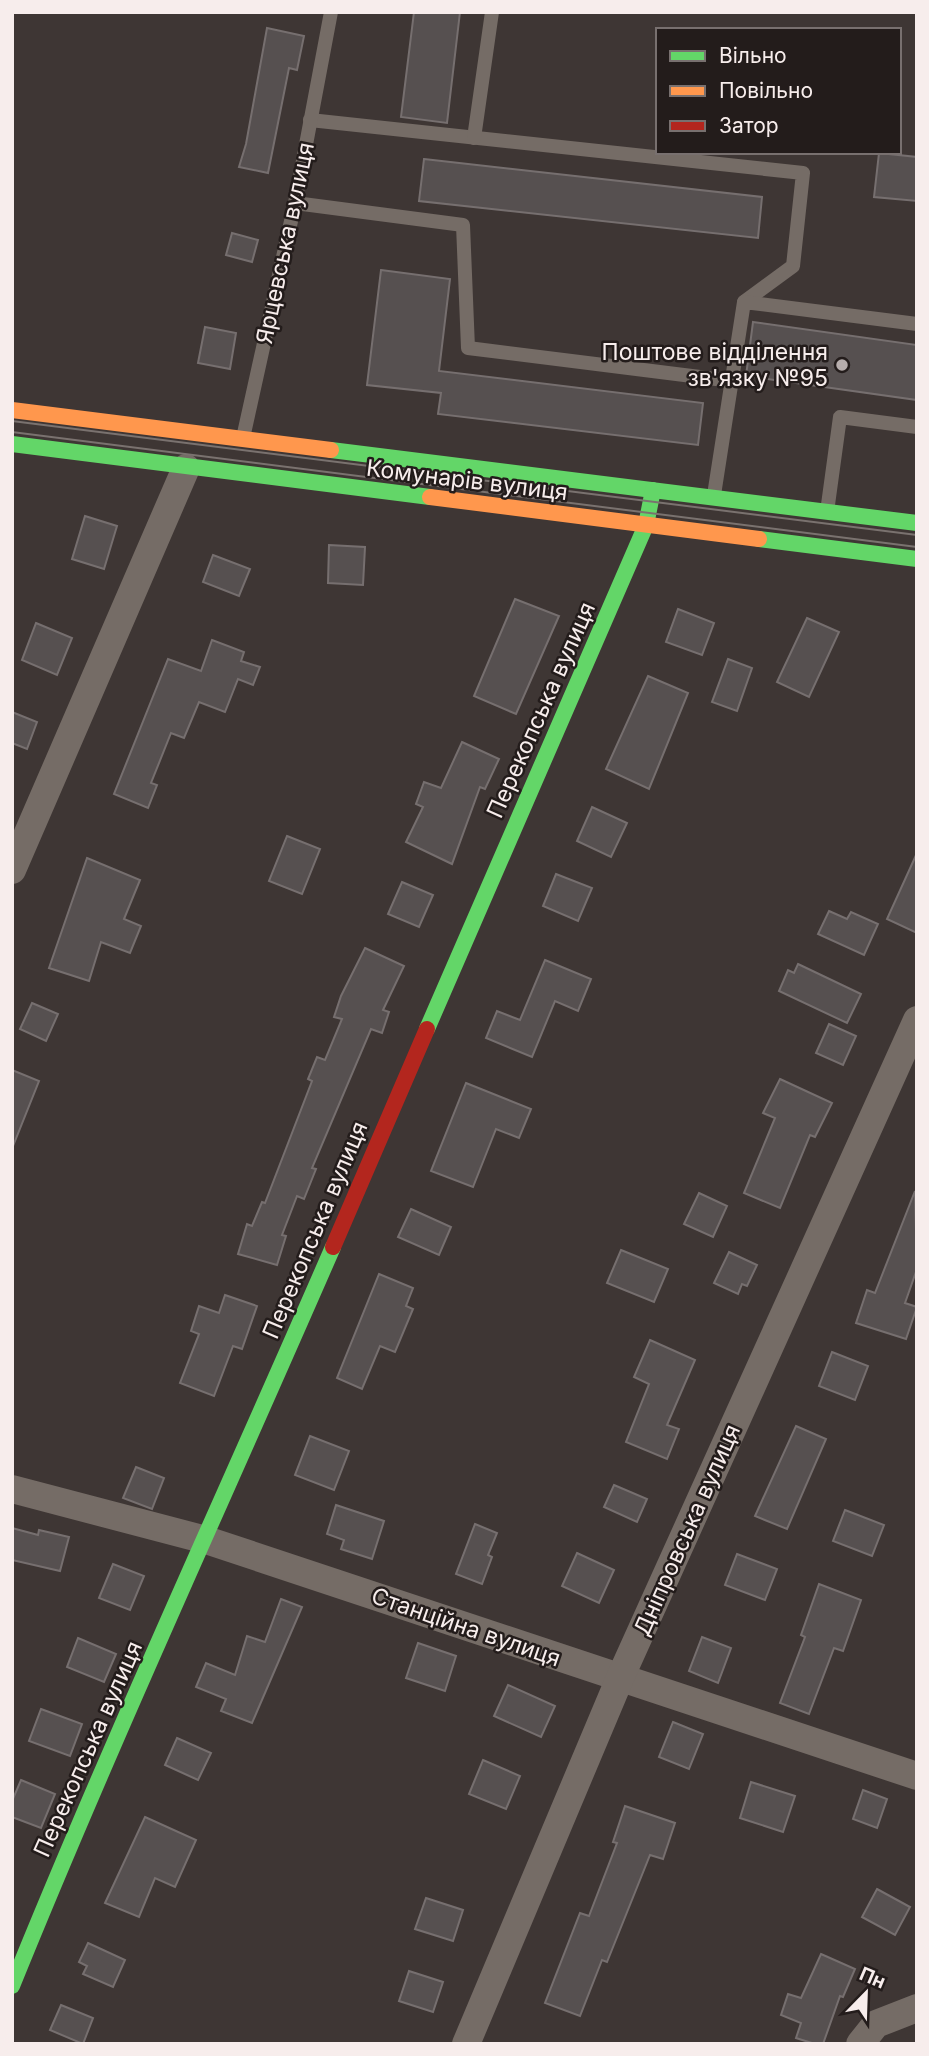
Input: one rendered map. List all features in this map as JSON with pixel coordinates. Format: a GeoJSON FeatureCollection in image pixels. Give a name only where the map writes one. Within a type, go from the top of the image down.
{"type":"FeatureCollection","features":[{"type":"Feature","properties":{"kind":"street","name":"Комунарів вулиця"},"geometry":{"type":"LineString","coordinates":[[12,410],[239,457],[646,525],[917,559]]}},
{"type":"Feature","properties":{"kind":"street","name":"Комунарів вулиця"},"geometry":{"type":"LineString","coordinates":[[12,444],[186,468],[239,457],[653,490],[917,523]]}},
{"type":"Feature","properties":{"kind":"street"},"geometry":{"type":"LineString","coordinates":[[12,870],[186,468]]}},
{"type":"Feature","properties":{"kind":"street","name":"Перекопська вулиця"},"geometry":{"type":"LineString","coordinates":[[12,1986],[91,1792],[206,1540],[646,525],[653,490]]}},
{"type":"Feature","properties":{"kind":"street","name":"Дніпровська вулиця"},"geometry":{"type":"LineString","coordinates":[[466,2044],[620,1678],[917,1020]]}},
{"type":"Feature","properties":{"kind":"street","name":"Станційна вулиця"},"geometry":{"type":"LineString","coordinates":[[12,1489],[206,1540],[917,1776]]}},
{"type":"Feature","properties":{"kind":"street"},"geometry":{"type":"LineString","coordinates":[[860,2044],[876,2024],[917,2008]]}},
{"type":"Feature","properties":{"kind":"lane","name":"Ярцевська вулиця"},"geometry":{"type":"LineString","coordinates":[[239,457],[295,203],[331,12]]}},
{"type":"Feature","properties":{"kind":"lane"},"geometry":{"type":"LineString","coordinates":[[474,138],[492,12]]}},
{"type":"Feature","properties":{"kind":"lane"},"geometry":{"type":"LineString","coordinates":[[310,120],[803,173],[793,266],[744,302],[714,498]]}},
{"type":"Feature","properties":{"kind":"lane"},"geometry":{"type":"LineString","coordinates":[[295,203],[463,225],[468,348],[732,381]]}},
{"type":"Feature","properties":{"kind":"lane"},"geometry":{"type":"LineString","coordinates":[[744,302],[917,324]]}},
{"type":"Feature","properties":{"kind":"lane"},"geometry":{"type":"LineString","coordinates":[[827,512],[840,417],[917,427]]}},
{"type":"Feature","properties":{"kind":"building"},"geometry":{"type":"Polygon","coordinates":[[[414,12],[460,12],[447,123],[401,117],[414,12]]]}},
{"type":"Feature","properties":{"kind":"building"},"geometry":{"type":"Polygon","coordinates":[[[267,28],[304,36],[297,70],[289,68],[268,173],[239,167],[246,144],[267,28]]]}},
{"type":"Feature","properties":{"kind":"building"},"geometry":{"type":"Polygon","coordinates":[[[879,154],[917,157],[917,201],[874,197],[879,154]]]}},
{"type":"Feature","properties":{"kind":"building"},"geometry":{"type":"Polygon","coordinates":[[[424,159],[762,197],[758,238],[419,201],[424,159]]]}},
{"type":"Feature","properties":{"kind":"building"},"geometry":{"type":"Polygon","coordinates":[[[232,233],[258,240],[252,262],[226,255],[232,233]]]}},
{"type":"Feature","properties":{"kind":"building"},"geometry":{"type":"Polygon","coordinates":[[[381,270],[450,279],[439,371],[703,403],[698,445],[438,414],[441,393],[367,385],[381,270]]]}},
{"type":"Feature","properties":{"kind":"building"},"geometry":{"type":"Polygon","coordinates":[[[753,322],[917,345],[917,400],[746,376],[753,322]]]}},
{"type":"Feature","properties":{"kind":"building"},"geometry":{"type":"Polygon","coordinates":[[[205,327],[236,333],[230,369],[198,363],[205,327]]]}},
{"type":"Feature","properties":{"kind":"building"},"geometry":{"type":"Polygon","coordinates":[[[85,516],[117,526],[104,569],[72,559],[85,516]]]}},
{"type":"Feature","properties":{"kind":"building"},"geometry":{"type":"Polygon","coordinates":[[[329,545],[365,547],[363,585],[328,583],[329,545]]]}},
{"type":"Feature","properties":{"kind":"building"},"geometry":{"type":"Polygon","coordinates":[[[213,555],[250,569],[239,596],[203,582],[213,555]]]}},
{"type":"Feature","properties":{"kind":"building"},"geometry":{"type":"Polygon","coordinates":[[[515,599],[559,616],[516,714],[474,696],[515,599]]]}},
{"type":"Feature","properties":{"kind":"building"},"geometry":{"type":"Polygon","coordinates":[[[678,609],[714,623],[702,655],[666,642],[678,609]]]}},
{"type":"Feature","properties":{"kind":"building"},"geometry":{"type":"Polygon","coordinates":[[[807,618],[839,632],[809,697],[777,682],[807,618]]]}},
{"type":"Feature","properties":{"kind":"building"},"geometry":{"type":"Polygon","coordinates":[[[36,623],[72,638],[57,675],[22,660],[36,623]]]}},
{"type":"Feature","properties":{"kind":"building"},"geometry":{"type":"Polygon","coordinates":[[[212,640],[244,652],[241,661],[260,667],[253,685],[238,679],[225,712],[199,702],[184,738],[171,733],[151,783],[157,785],[148,808],[114,794],[168,659],[201,671],[212,640]]]}},
{"type":"Feature","properties":{"kind":"building"},"geometry":{"type":"Polygon","coordinates":[[[728,659],[752,668],[737,711],[712,702],[728,659]]]}},
{"type":"Feature","properties":{"kind":"building"},"geometry":{"type":"Polygon","coordinates":[[[648,676],[688,693],[649,789],[606,769],[648,676]]]}},
{"type":"Feature","properties":{"kind":"building"},"geometry":{"type":"Polygon","coordinates":[[[12,712],[37,722],[27,749],[12,743],[12,712]]]}},
{"type":"Feature","properties":{"kind":"building"},"geometry":{"type":"Polygon","coordinates":[[[462,742],[499,759],[485,789],[480,787],[452,864],[406,842],[423,807],[416,804],[424,782],[441,788],[462,742]]]}},
{"type":"Feature","properties":{"kind":"building"},"geometry":{"type":"Polygon","coordinates":[[[592,807],[627,823],[611,857],[577,841],[592,807]]]}},
{"type":"Feature","properties":{"kind":"building"},"geometry":{"type":"Polygon","coordinates":[[[287,836],[320,849],[302,894],[269,881],[287,836]]]}},
{"type":"Feature","properties":{"kind":"building"},"geometry":{"type":"Polygon","coordinates":[[[917,853],[917,933],[887,919],[917,853]]]}},
{"type":"Feature","properties":{"kind":"building"},"geometry":{"type":"Polygon","coordinates":[[[87,858],[140,880],[124,919],[141,926],[130,953],[101,942],[89,981],[49,968],[87,858]]]}},
{"type":"Feature","properties":{"kind":"building"},"geometry":{"type":"Polygon","coordinates":[[[556,874],[592,888],[578,921],[543,906],[556,874]]]}},
{"type":"Feature","properties":{"kind":"building"},"geometry":{"type":"Polygon","coordinates":[[[402,882],[433,895],[419,927],[388,914],[402,882]]]}},
{"type":"Feature","properties":{"kind":"building"},"geometry":{"type":"Polygon","coordinates":[[[829,911],[847,919],[851,912],[878,924],[864,955],[818,934],[829,911]]]}},
{"type":"Feature","properties":{"kind":"building"},"geometry":{"type":"Polygon","coordinates":[[[365,948],[404,966],[383,1010],[389,1012],[382,1033],[371,1029],[312,1168],[316,1169],[304,1199],[297,1196],[282,1235],[286,1236],[277,1265],[238,1254],[247,1224],[252,1226],[262,1202],[265,1203],[312,1081],[308,1079],[317,1057],[325,1060],[342,1019],[334,1017],[341,996],[365,948]]]}},
{"type":"Feature","properties":{"kind":"building"},"geometry":{"type":"Polygon","coordinates":[[[545,960],[591,979],[578,1011],[555,1001],[532,1057],[486,1038],[497,1011],[520,1020],[545,960]]]}},
{"type":"Feature","properties":{"kind":"building"},"geometry":{"type":"Polygon","coordinates":[[[798,964],[861,994],[847,1023],[779,991],[788,970],[794,973],[798,964]]]}},
{"type":"Feature","properties":{"kind":"building"},"geometry":{"type":"Polygon","coordinates":[[[32,1003],[58,1014],[46,1041],[20,1029],[32,1003]]]}},
{"type":"Feature","properties":{"kind":"building"},"geometry":{"type":"Polygon","coordinates":[[[829,1024],[856,1036],[843,1065],[816,1053],[829,1024]]]}},
{"type":"Feature","properties":{"kind":"building"},"geometry":{"type":"Polygon","coordinates":[[[12,1070],[39,1081],[13,1146],[12,1146],[12,1070]]]}},
{"type":"Feature","properties":{"kind":"building"},"geometry":{"type":"Polygon","coordinates":[[[780,1079],[832,1103],[815,1137],[810,1135],[780,1208],[744,1193],[775,1118],[763,1113],[780,1079]]]}},
{"type":"Feature","properties":{"kind":"building"},"geometry":{"type":"Polygon","coordinates":[[[466,1083],[531,1109],[519,1138],[496,1129],[473,1187],[431,1171],[466,1083]]]}},
{"type":"Feature","properties":{"kind":"building"},"geometry":{"type":"Polygon","coordinates":[[[915,1191],[917,1269],[905,1303],[917,1307],[906,1339],[856,1323],[867,1290],[875,1293],[915,1191]]]}},
{"type":"Feature","properties":{"kind":"building"},"geometry":{"type":"Polygon","coordinates":[[[699,1193],[727,1206],[713,1237],[684,1224],[699,1193]]]}},
{"type":"Feature","properties":{"kind":"building"},"geometry":{"type":"Polygon","coordinates":[[[411,1209],[451,1227],[439,1255],[398,1237],[411,1209]]]}},
{"type":"Feature","properties":{"kind":"building"},"geometry":{"type":"Polygon","coordinates":[[[621,1250],[668,1269],[654,1302],[607,1283],[621,1250]]]}},
{"type":"Feature","properties":{"kind":"building"},"geometry":{"type":"Polygon","coordinates":[[[729,1252],[757,1265],[747,1286],[742,1284],[738,1294],[714,1283],[729,1252]]]}},
{"type":"Feature","properties":{"kind":"building"},"geometry":{"type":"Polygon","coordinates":[[[379,1274],[413,1288],[406,1306],[413,1309],[395,1352],[380,1346],[362,1389],[337,1378],[379,1274]]]}},
{"type":"Feature","properties":{"kind":"building"},"geometry":{"type":"Polygon","coordinates":[[[225,1295],[257,1306],[242,1349],[233,1346],[214,1396],[180,1383],[199,1334],[191,1331],[199,1306],[219,1313],[225,1295]]]}},
{"type":"Feature","properties":{"kind":"building"},"geometry":{"type":"Polygon","coordinates":[[[650,1340],[695,1360],[667,1425],[679,1429],[667,1459],[626,1442],[649,1384],[634,1377],[650,1340]]]}},
{"type":"Feature","properties":{"kind":"building"},"geometry":{"type":"Polygon","coordinates":[[[832,1352],[868,1366],[855,1400],[819,1386],[832,1352]]]}},
{"type":"Feature","properties":{"kind":"building"},"geometry":{"type":"Polygon","coordinates":[[[796,1426],[826,1439],[787,1529],[755,1516],[796,1426]]]}},
{"type":"Feature","properties":{"kind":"building"},"geometry":{"type":"Polygon","coordinates":[[[310,1436],[349,1451],[334,1490],[295,1475],[310,1436]]]}},
{"type":"Feature","properties":{"kind":"building"},"geometry":{"type":"Polygon","coordinates":[[[136,1467],[164,1478],[152,1509],[123,1498],[136,1467]]]}},
{"type":"Feature","properties":{"kind":"building"},"geometry":{"type":"Polygon","coordinates":[[[614,1485],[647,1499],[637,1522],[604,1507],[614,1485]]]}},
{"type":"Feature","properties":{"kind":"building"},"geometry":{"type":"Polygon","coordinates":[[[336,1505],[384,1521],[372,1559],[341,1549],[344,1540],[327,1534],[336,1505]]]}},
{"type":"Feature","properties":{"kind":"building"},"geometry":{"type":"Polygon","coordinates":[[[845,1510],[884,1525],[872,1556],[833,1541],[845,1510]]]}},
{"type":"Feature","properties":{"kind":"building"},"geometry":{"type":"Polygon","coordinates":[[[475,1524],[497,1533],[488,1555],[492,1557],[482,1584],[456,1574],[475,1524]]]}},
{"type":"Feature","properties":{"kind":"building"},"geometry":{"type":"Polygon","coordinates":[[[12,1528],[38,1535],[39,1530],[69,1537],[60,1571],[12,1560],[12,1528]]]}},
{"type":"Feature","properties":{"kind":"building"},"geometry":{"type":"Polygon","coordinates":[[[577,1553],[614,1570],[599,1603],[562,1586],[577,1553]]]}},
{"type":"Feature","properties":{"kind":"building"},"geometry":{"type":"Polygon","coordinates":[[[737,1554],[777,1569],[765,1600],[725,1585],[737,1554]]]}},
{"type":"Feature","properties":{"kind":"building"},"geometry":{"type":"Polygon","coordinates":[[[113,1564],[144,1576],[130,1610],[99,1598],[113,1564]]]}},
{"type":"Feature","properties":{"kind":"building"},"geometry":{"type":"Polygon","coordinates":[[[819,1584],[861,1600],[843,1651],[834,1648],[809,1714],[780,1703],[805,1637],[801,1635],[819,1584]]]}},
{"type":"Feature","properties":{"kind":"building"},"geometry":{"type":"Polygon","coordinates":[[[281,1599],[302,1607],[252,1723],[221,1711],[226,1699],[196,1687],[206,1663],[235,1675],[247,1636],[265,1642],[281,1599]]]}},
{"type":"Feature","properties":{"kind":"building"},"geometry":{"type":"Polygon","coordinates":[[[702,1637],[731,1648],[718,1683],[689,1671],[702,1637]]]}},
{"type":"Feature","properties":{"kind":"building"},"geometry":{"type":"Polygon","coordinates":[[[78,1638],[116,1654],[104,1682],[67,1667],[78,1638]]]}},
{"type":"Feature","properties":{"kind":"building"},"geometry":{"type":"Polygon","coordinates":[[[418,1643],[456,1656],[445,1691],[406,1678],[418,1643]]]}},
{"type":"Feature","properties":{"kind":"building"},"geometry":{"type":"Polygon","coordinates":[[[508,1685],[555,1706],[541,1737],[494,1716],[508,1685]]]}},
{"type":"Feature","properties":{"kind":"building"},"geometry":{"type":"Polygon","coordinates":[[[41,1709],[82,1724],[70,1756],[29,1741],[41,1709]]]}},
{"type":"Feature","properties":{"kind":"building"},"geometry":{"type":"Polygon","coordinates":[[[673,1722],[703,1734],[689,1769],[659,1757],[673,1722]]]}},
{"type":"Feature","properties":{"kind":"building"},"geometry":{"type":"Polygon","coordinates":[[[177,1738],[211,1753],[198,1780],[165,1765],[177,1738]]]}},
{"type":"Feature","properties":{"kind":"building"},"geometry":{"type":"Polygon","coordinates":[[[483,1760],[520,1776],[506,1809],[469,1794],[483,1760]]]}},
{"type":"Feature","properties":{"kind":"building"},"geometry":{"type":"Polygon","coordinates":[[[21,1780],[55,1794],[41,1828],[12,1817],[12,1801],[21,1780]]]}},
{"type":"Feature","properties":{"kind":"building"},"geometry":{"type":"Polygon","coordinates":[[[751,1782],[795,1796],[783,1832],[740,1818],[751,1782]]]}},
{"type":"Feature","properties":{"kind":"building"},"geometry":{"type":"Polygon","coordinates":[[[863,1790],[887,1799],[877,1828],[853,1819],[863,1790]]]}},
{"type":"Feature","properties":{"kind":"building"},"geometry":{"type":"Polygon","coordinates":[[[625,1806],[675,1823],[663,1859],[650,1855],[607,1962],[602,1960],[580,2016],[545,2003],[580,1913],[589,1916],[617,1843],[613,1842],[625,1806]]]}},
{"type":"Feature","properties":{"kind":"building"},"geometry":{"type":"Polygon","coordinates":[[[145,1817],[196,1840],[175,1887],[155,1878],[139,1917],[105,1903],[145,1817]]]}},
{"type":"Feature","properties":{"kind":"building"},"geometry":{"type":"Polygon","coordinates":[[[877,1889],[910,1907],[895,1935],[862,1917],[877,1889]]]}},
{"type":"Feature","properties":{"kind":"building"},"geometry":{"type":"Polygon","coordinates":[[[426,1898],[463,1910],[453,1941],[415,1929],[426,1898]]]}},
{"type":"Feature","properties":{"kind":"building"},"geometry":{"type":"Polygon","coordinates":[[[88,1943],[125,1960],[113,1987],[83,1974],[87,1966],[79,1962],[88,1943]]]}},
{"type":"Feature","properties":{"kind":"building"},"geometry":{"type":"Polygon","coordinates":[[[821,1954],[855,1969],[843,1997],[840,1996],[823,2044],[815,2044],[796,2038],[801,2023],[781,2015],[788,1994],[801,1998],[821,1954]]]}},
{"type":"Feature","properties":{"kind":"building"},"geometry":{"type":"Polygon","coordinates":[[[409,1971],[443,1982],[433,2012],[399,2001],[409,1971]]]}},
{"type":"Feature","properties":{"kind":"building"},"geometry":{"type":"Polygon","coordinates":[[[61,2005],[93,2018],[83,2044],[50,2030],[61,2005]]]}},
{"type":"Feature","properties":{"kind":"tram line"},"geometry":{"type":"LineString","coordinates":[[12,421],[917,535]]}},
{"type":"Feature","properties":{"kind":"tram line"},"geometry":{"type":"LineString","coordinates":[[12,432],[917,547]]}},
{"type":"Feature","properties":{"kind":"traffic: fast"},"geometry":{"type":"LineString","coordinates":[[12,444],[430,497]]}},
{"type":"Feature","properties":{"kind":"traffic: fast"},"geometry":{"type":"LineString","coordinates":[[331,450],[917,523]]}},
{"type":"Feature","properties":{"kind":"traffic: fast"},"geometry":{"type":"LineString","coordinates":[[427,1029],[646,525],[653,490]]}},
{"type":"Feature","properties":{"kind":"traffic: fast"},"geometry":{"type":"LineString","coordinates":[[759,539],[917,559]]}},
{"type":"Feature","properties":{"kind":"traffic: fast"},"geometry":{"type":"LineString","coordinates":[[12,1986],[130,1708],[333,1247]]}},
{"type":"Feature","properties":{"kind":"traffic: slow"},"geometry":{"type":"LineString","coordinates":[[12,410],[331,450]]}},
{"type":"Feature","properties":{"kind":"traffic: slow"},"geometry":{"type":"LineString","coordinates":[[430,497],[759,539]]}},
{"type":"Feature","properties":{"kind":"traffic: jam"},"geometry":{"type":"LineString","coordinates":[[333,1247],[427,1029]]}},
{"type":"Feature","properties":{"kind":"place","name":"Поштове відділення зв'язку №95"},"geometry":{"type":"Point","coordinates":[842,365]}}]}
